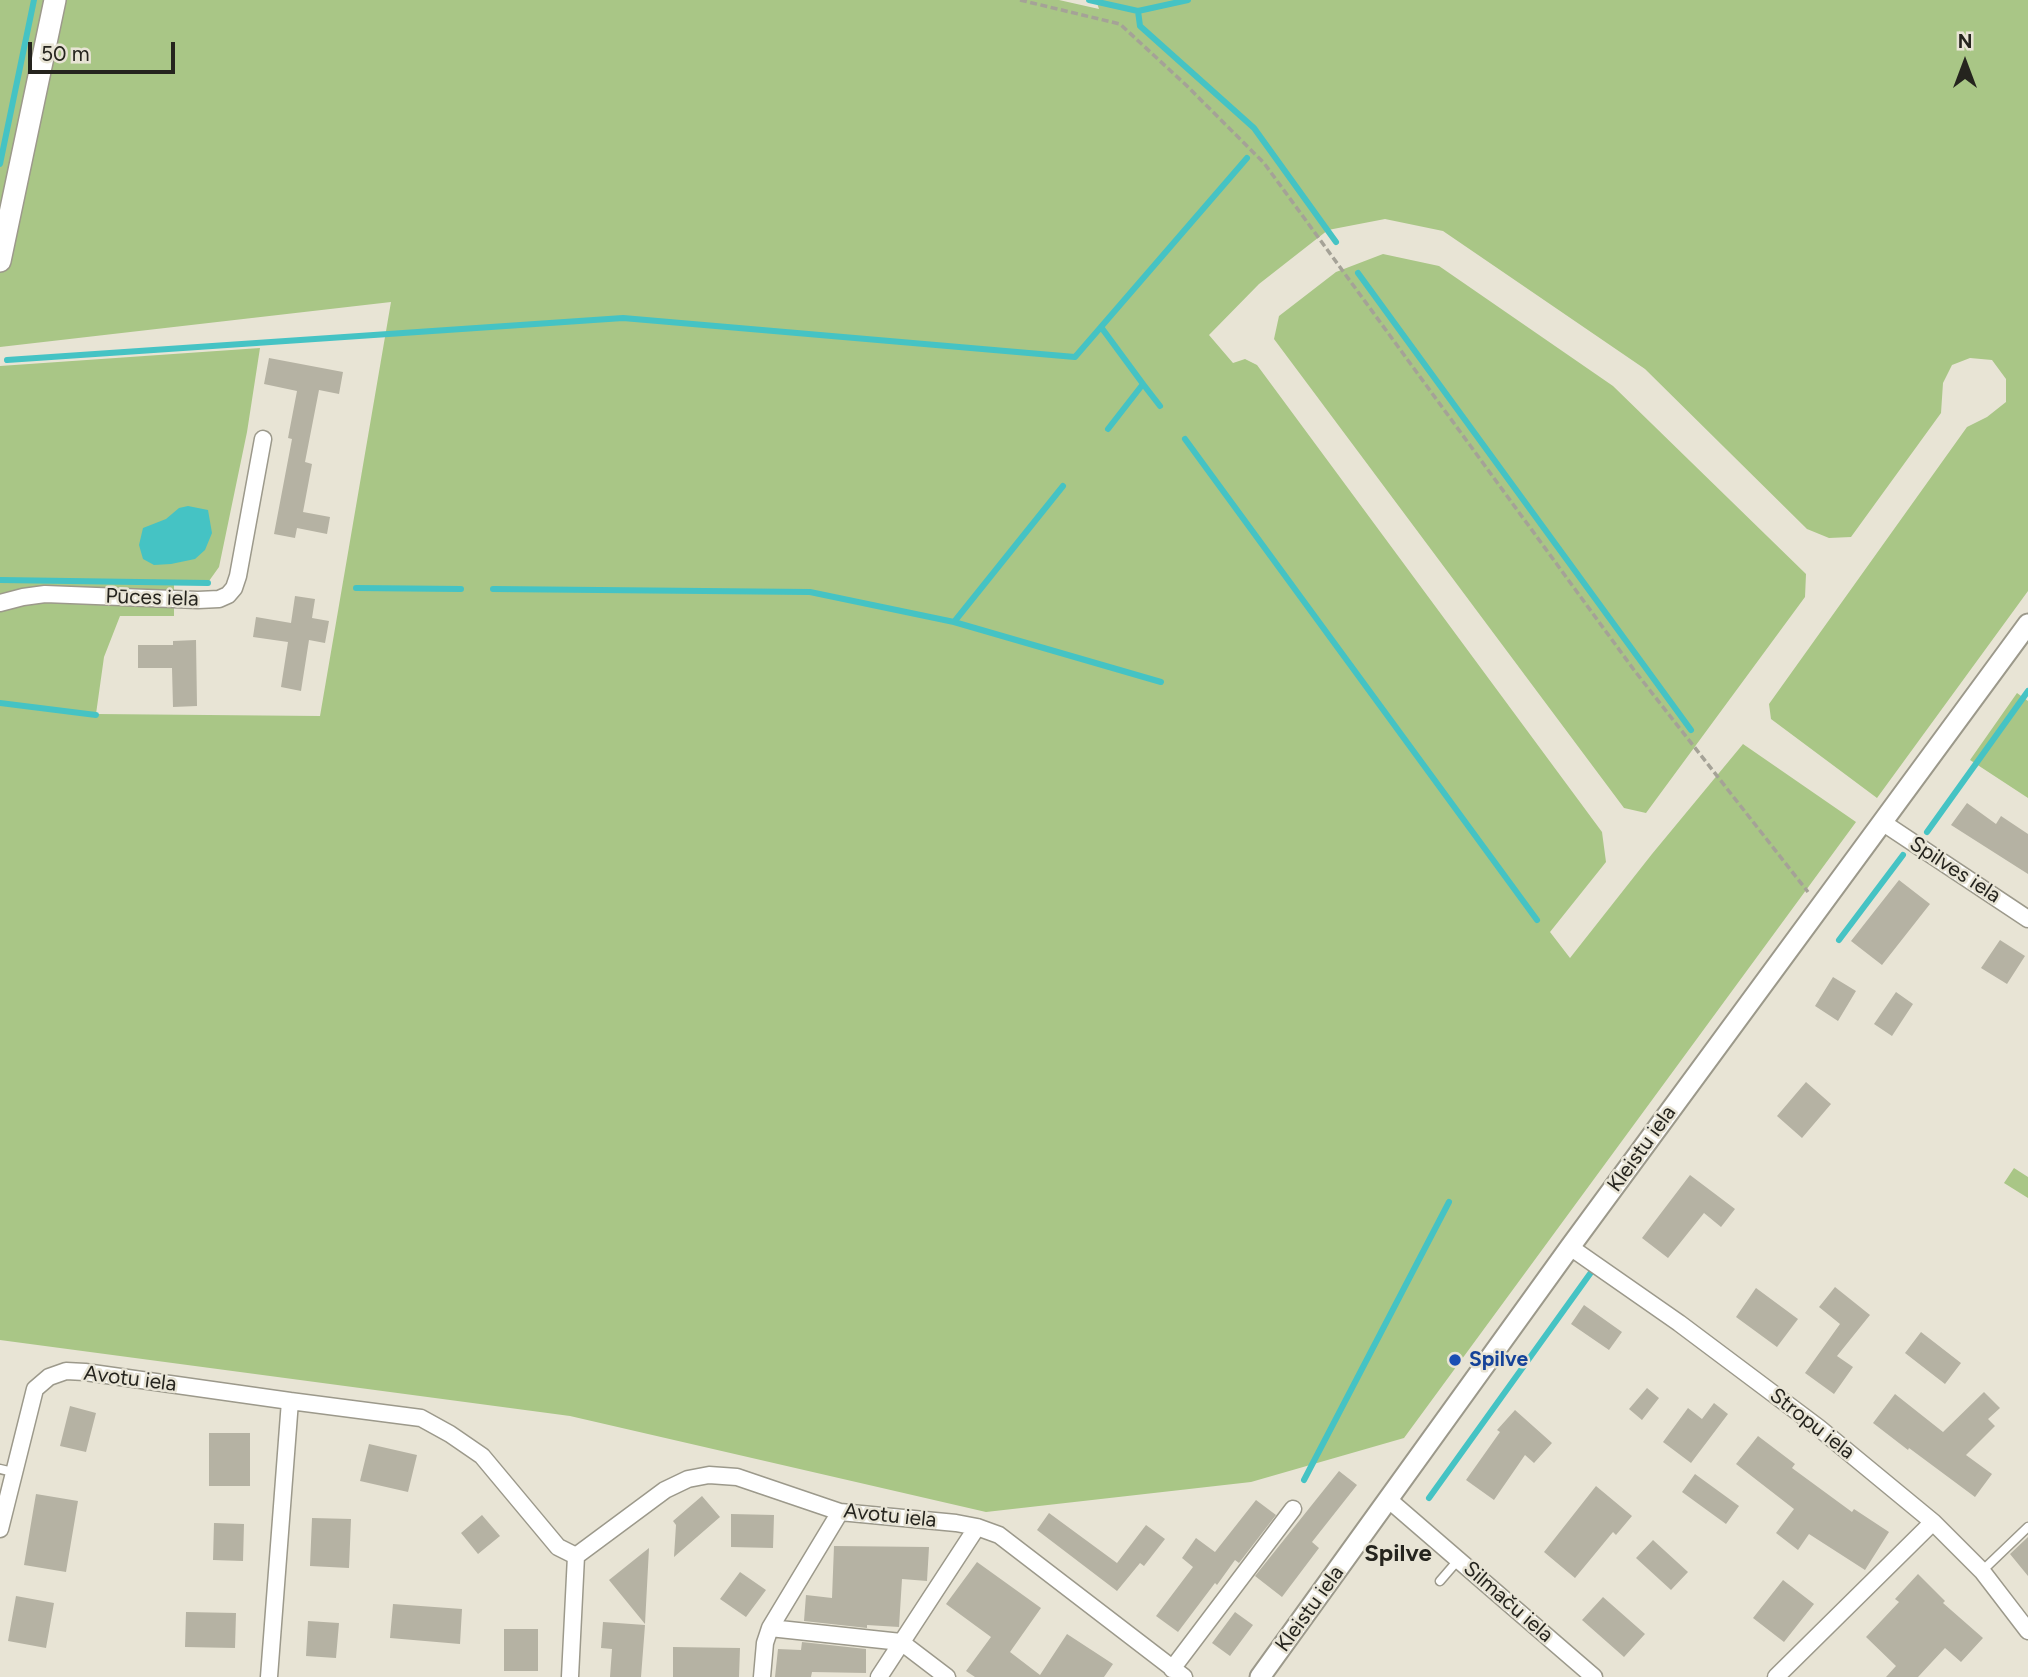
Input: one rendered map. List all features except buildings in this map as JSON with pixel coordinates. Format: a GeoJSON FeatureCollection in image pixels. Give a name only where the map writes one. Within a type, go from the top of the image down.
{"type":"FeatureCollection","features":[{"type":"Feature","properties":{"kind":"main road"},"geometry":{"type":"LineString","coordinates":[[0,261],[55,0]]}},
{"type":"Feature","properties":{"kind":"street","name":"Pūces iela"},"geometry":{"type":"LineString","coordinates":[[0,603],[45,594],[198,600],[219,599],[228,594],[234,588],[238,576],[263,439]]}},
{"type":"Feature","properties":{"kind":"street","name":"Kleistu iela"},"geometry":{"type":"LineString","coordinates":[[1260,1677],[1570,1247],[2028,624]]}},
{"type":"Feature","properties":{"kind":"street","name":"Spilves iela"},"geometry":{"type":"LineString","coordinates":[[1882,822],[2028,919]]}},
{"type":"Feature","properties":{"kind":"street","name":"Stropu iela"},"geometry":{"type":"LineString","coordinates":[[1570,1247],[1679,1323],[1819,1428],[1933,1522],[1982,1571],[2028,1631]]}},
{"type":"Feature","properties":{"kind":"street","name":"Avotu iela"},"geometry":{"type":"LineString","coordinates":[[0,1529],[6,1470],[35,1389],[49,1377],[66,1371],[85,1372],[421,1418],[482,1456],[558,1547],[576,1556],[665,1490],[688,1479],[709,1475],[737,1478],[840,1512],[977,1527],[999,1535],[1174,1670]]}},
{"type":"Feature","properties":{"kind":"street"},"geometry":{"type":"LineString","coordinates":[[269,1677],[289,1401]]}},
{"type":"Feature","properties":{"kind":"street","name":"Silmaču iela"},"geometry":{"type":"LineString","coordinates":[[1389,1500],[1594,1677]]}},
{"type":"Feature","properties":{"kind":"street"},"geometry":{"type":"LineString","coordinates":[[1154,1677],[1174,1670],[1293,1509]]}},
{"type":"Feature","properties":{"kind":"street"},"geometry":{"type":"LineString","coordinates":[[762,1677],[765,1643],[770,1628],[840,1512]]}},
{"type":"Feature","properties":{"kind":"street"},"geometry":{"type":"LineString","coordinates":[[1776,1677],[1933,1522]]}},
{"type":"Feature","properties":{"kind":"street"},"geometry":{"type":"LineString","coordinates":[[879,1677],[977,1527]]}},
{"type":"Feature","properties":{"kind":"street"},"geometry":{"type":"LineString","coordinates":[[570,1677],[576,1556]]}},
{"type":"Feature","properties":{"kind":"street"},"geometry":{"type":"LineString","coordinates":[[770,1628],[901,1642],[947,1677]]}},
{"type":"Feature","properties":{"kind":"lane"},"geometry":{"type":"LineString","coordinates":[[1982,1571],[2028,1527]]}},
{"type":"Feature","properties":{"kind":"lane"},"geometry":{"type":"LineString","coordinates":[[1440,1581],[1459,1559]]}},
{"type":"Feature","properties":{"kind":"path"},"geometry":{"type":"LineString","coordinates":[[1020,0],[1120,24],[1264,163],[1634,670],[1819,907]]}},
{"type":"Feature","properties":{"kind":"green space"},"geometry":{"type":"Polygon","coordinates":[[[0,0],[1059,0],[1099,9],[1096,0],[2028,0],[2028,591],[1877,798],[1771,719],[1769,704],[1967,427],[1987,417],[2006,402],[2006,379],[1992,360],[1970,358],[1952,365],[1943,383],[1941,413],[1851,537],[1829,538],[1807,529],[1645,369],[1443,231],[1385,219],[1328,230],[1259,284],[1209,335],[1233,363],[1245,359],[1257,365],[1602,832],[1606,862],[1550,932],[1570,958],[1743,744],[1856,822],[1404,1438],[1251,1482],[986,1512],[570,1416],[0,1340],[0,366],[260,348],[247,432],[219,567],[209,581],[174,580],[174,616],[120,616],[104,657],[96,714],[320,716],[391,302],[0,347],[0,0]]]}},
{"type":"Feature","properties":{"kind":"green space"},"geometry":{"type":"Polygon","coordinates":[[[1383,254],[1439,266],[1613,386],[1806,574],[1805,597],[1646,813],[1624,808],[1274,339],[1279,316],[1336,272],[1383,254]]]}},
{"type":"Feature","properties":{"kind":"green space"},"geometry":{"type":"Polygon","coordinates":[[[2017,693],[2028,701],[2028,798],[1970,760],[2017,693]]]}},
{"type":"Feature","properties":{"kind":"green space"},"geometry":{"type":"Polygon","coordinates":[[[2014,1168],[2028,1177],[2028,1198],[2004,1183],[2014,1168]]]}},
{"type":"Feature","properties":{"kind":"water"},"geometry":{"type":"Polygon","coordinates":[[[188,506],[208,510],[212,533],[205,550],[195,559],[171,564],[154,565],[143,559],[139,545],[143,528],[166,519],[179,508],[188,506]]]}},
{"type":"Feature","properties":{"kind":"waterway"},"geometry":{"type":"LineString","coordinates":[[0,164],[34,0]]}},
{"type":"Feature","properties":{"kind":"waterway"},"geometry":{"type":"LineString","coordinates":[[1089,0],[1138,11],[1188,0]]}},
{"type":"Feature","properties":{"kind":"waterway"},"geometry":{"type":"LineString","coordinates":[[1138,11],[1140,26],[1254,128],[1336,242]]}},
{"type":"Feature","properties":{"kind":"waterway"},"geometry":{"type":"LineString","coordinates":[[7,360],[623,318],[1075,357],[1247,158]]}},
{"type":"Feature","properties":{"kind":"waterway"},"geometry":{"type":"LineString","coordinates":[[1358,273],[1691,730]]}},
{"type":"Feature","properties":{"kind":"waterway"},"geometry":{"type":"LineString","coordinates":[[1101,327],[1143,384],[1108,429]]}},
{"type":"Feature","properties":{"kind":"waterway"},"geometry":{"type":"LineString","coordinates":[[1143,384],[1160,406]]}},
{"type":"Feature","properties":{"kind":"waterway"},"geometry":{"type":"LineString","coordinates":[[1185,439],[1537,920]]}},
{"type":"Feature","properties":{"kind":"waterway"},"geometry":{"type":"LineString","coordinates":[[493,589],[810,592],[954,622],[1063,486]]}},
{"type":"Feature","properties":{"kind":"waterway"},"geometry":{"type":"LineString","coordinates":[[0,580],[208,583]]}},
{"type":"Feature","properties":{"kind":"waterway"},"geometry":{"type":"LineString","coordinates":[[356,588],[461,589]]}},
{"type":"Feature","properties":{"kind":"waterway"},"geometry":{"type":"LineString","coordinates":[[954,622],[1161,682]]}},
{"type":"Feature","properties":{"kind":"waterway"},"geometry":{"type":"LineString","coordinates":[[1927,832],[2028,691]]}},
{"type":"Feature","properties":{"kind":"waterway"},"geometry":{"type":"LineString","coordinates":[[0,703],[96,715]]}},
{"type":"Feature","properties":{"kind":"waterway"},"geometry":{"type":"LineString","coordinates":[[1839,940],[1903,855]]}},
{"type":"Feature","properties":{"kind":"waterway"},"geometry":{"type":"LineString","coordinates":[[1304,1480],[1449,1202]]}},
{"type":"Feature","properties":{"kind":"waterway"},"geometry":{"type":"LineString","coordinates":[[1429,1498],[1592,1271]]}},
{"type":"Feature","properties":{"kind":"place","name":"Spilve"},"geometry":{"type":"Point","coordinates":[1455,1360]}},
{"type":"Feature","properties":{"kind":"district","name":"Spilve"},"geometry":{"type":"Point","coordinates":[1398,1554]}}]}
